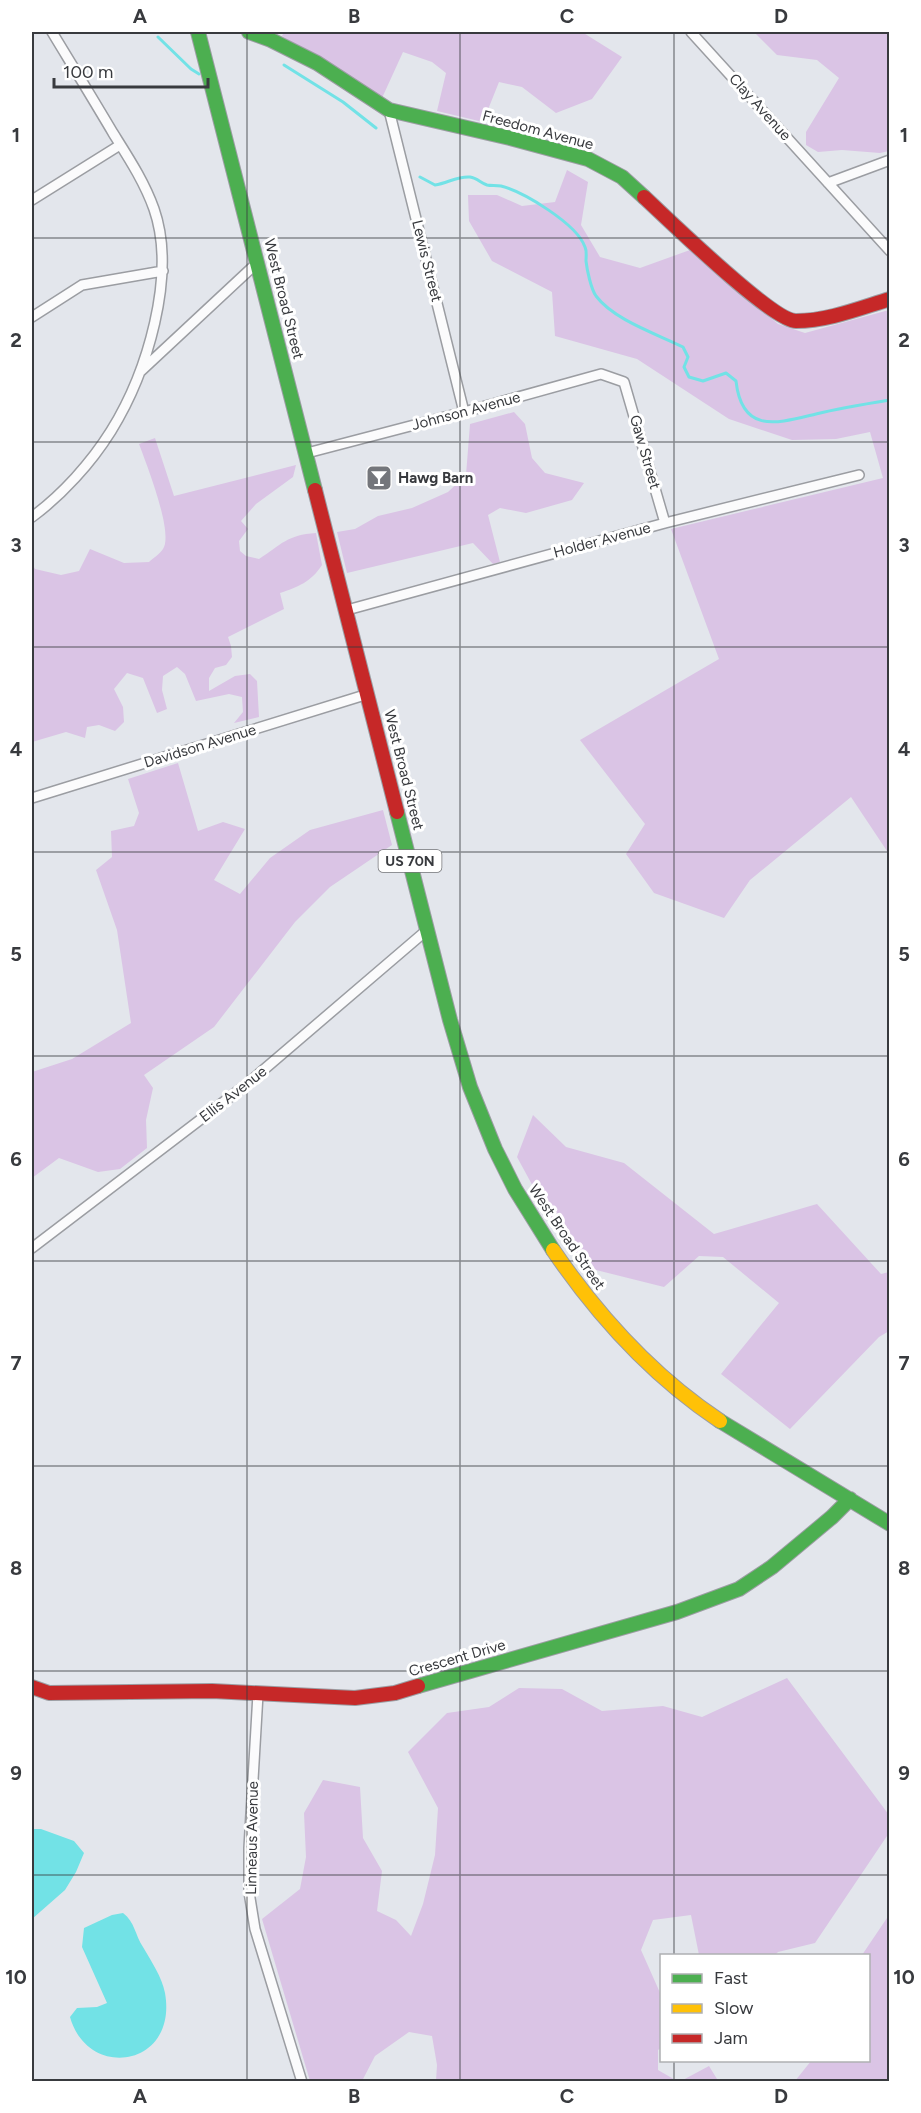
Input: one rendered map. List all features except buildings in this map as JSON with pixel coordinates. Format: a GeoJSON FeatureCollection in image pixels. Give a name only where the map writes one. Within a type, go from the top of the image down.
{"type":"FeatureCollection","features":[{"type":"Feature","properties":{"kind":"main road","name":"West Broad Street"},"geometry":{"type":"LineString","coordinates":[[198,32],[427,930],[461,1055],[482,1119],[499,1158],[523,1205],[581,1289],[636,1351],[688,1398],[741,1436],[850,1498],[890,1524]]}},
{"type":"Feature","properties":{"kind":"main road","name":"Freedom Avenue"},"geometry":{"type":"LineString","coordinates":[[249,32],[271,40],[317,63],[389,110],[588,159],[622,177],[731,276],[773,310],[794,321],[832,316],[890,299]]}},
{"type":"Feature","properties":{"kind":"main road","name":"Crescent Drive"},"geometry":{"type":"LineString","coordinates":[[32,1687],[49,1693],[212,1691],[355,1698],[395,1693],[688,1608],[739,1589],[772,1567],[832,1517],[850,1498]]}},
{"type":"Feature","properties":{"kind":"street"},"geometry":{"type":"LineString","coordinates":[[32,517],[60,494],[111,431],[139,373],[158,306],[163,271],[161,238],[154,209],[138,173],[52,32]]}},
{"type":"Feature","properties":{"kind":"street","name":"Clay Avenue"},"geometry":{"type":"LineString","coordinates":[[691,32],[890,251]]}},
{"type":"Feature","properties":{"kind":"street","name":"Lewis Street"},"geometry":{"type":"LineString","coordinates":[[389,110],[464,412]]}},
{"type":"Feature","properties":{"kind":"street"},"geometry":{"type":"LineString","coordinates":[[32,200],[120,145]]}},
{"type":"Feature","properties":{"kind":"street"},"geometry":{"type":"LineString","coordinates":[[828,183],[890,160]]}},
{"type":"Feature","properties":{"kind":"street"},"geometry":{"type":"LineString","coordinates":[[139,373],[258,262]]}},
{"type":"Feature","properties":{"kind":"street"},"geometry":{"type":"LineString","coordinates":[[32,317],[82,285],[163,271]]}},
{"type":"Feature","properties":{"kind":"street","name":"Johnson Avenue"},"geometry":{"type":"LineString","coordinates":[[307,453],[601,374],[624,382]]}},
{"type":"Feature","properties":{"kind":"street","name":"Gaw Street"},"geometry":{"type":"LineString","coordinates":[[624,382],[665,523]]}},
{"type":"Feature","properties":{"kind":"street","name":"Holder Avenue"},"geometry":{"type":"LineString","coordinates":[[346,610],[665,523],[859,475]]}},
{"type":"Feature","properties":{"kind":"street","name":"Davidson Avenue"},"geometry":{"type":"LineString","coordinates":[[32,798],[368,694]]}},
{"type":"Feature","properties":{"kind":"street","name":"Ellis Avenue"},"geometry":{"type":"LineString","coordinates":[[32,1248],[247,1084],[427,930]]}},
{"type":"Feature","properties":{"kind":"street","name":"Linneaus Avenue"},"geometry":{"type":"LineString","coordinates":[[258,1694],[249,1848],[249,1892],[255,1929],[302,2082]]}},
{"type":"Feature","properties":{"kind":"shaded area"},"geometry":{"type":"Polygon","coordinates":[[[284,32],[582,32],[622,57],[592,99],[556,113],[522,87],[499,82],[483,122],[437,111],[446,73],[432,62],[403,52],[382,98],[282,36],[284,32]]]}},
{"type":"Feature","properties":{"kind":"shaded area"},"geometry":{"type":"Polygon","coordinates":[[[754,32],[889,32],[889,151],[880,153],[842,150],[818,152],[806,145],[806,132],[839,78],[817,60],[777,55],[754,32]]]}},
{"type":"Feature","properties":{"kind":"shaded area"},"geometry":{"type":"Polygon","coordinates":[[[567,170],[588,182],[581,225],[600,257],[640,268],[690,250],[778,324],[805,333],[889,310],[889,854],[851,797],[750,880],[724,918],[654,893],[626,854],[645,824],[580,740],[719,659],[671,529],[883,478],[870,432],[836,439],[792,440],[729,419],[637,359],[555,336],[552,292],[492,261],[469,221],[468,195],[497,195],[522,206],[555,202],[567,170]]]}},
{"type":"Feature","properties":{"kind":"shaded area"},"geometry":{"type":"Polygon","coordinates":[[[514,412],[525,424],[532,458],[545,473],[584,483],[572,500],[526,513],[500,508],[488,515],[500,562],[493,564],[473,543],[347,573],[337,532],[355,529],[378,516],[412,508],[448,492],[466,475],[470,424],[514,412]]]}},
{"type":"Feature","properties":{"kind":"shaded area"},"geometry":{"type":"Polygon","coordinates":[[[155,438],[174,496],[296,465],[293,477],[256,504],[241,521],[248,529],[239,541],[240,551],[246,556],[259,559],[291,538],[316,533],[322,565],[304,583],[280,593],[284,609],[228,637],[232,657],[226,665],[215,668],[209,678],[209,691],[235,676],[250,674],[257,681],[259,717],[234,723],[243,712],[242,697],[229,694],[196,701],[185,674],[177,667],[163,676],[162,690],[167,709],[157,713],[143,678],[127,673],[114,689],[123,707],[124,722],[115,731],[99,725],[87,727],[85,738],[66,732],[32,742],[32,564],[35,569],[61,575],[79,571],[90,549],[124,563],[149,562],[160,553],[165,541],[165,529],[153,481],[139,444],[155,438]]]}},
{"type":"Feature","properties":{"kind":"shaded area"},"geometry":{"type":"Polygon","coordinates":[[[178,763],[198,831],[223,822],[245,829],[214,880],[240,894],[270,858],[310,830],[383,810],[392,845],[330,887],[295,922],[214,1027],[144,1075],[153,1088],[146,1120],[147,1148],[120,1169],[98,1172],[59,1158],[32,1178],[32,1072],[72,1059],[131,1023],[117,930],[96,870],[112,857],[111,831],[134,826],[139,813],[128,779],[178,763]]]}},
{"type":"Feature","properties":{"kind":"shaded area"},"geometry":{"type":"Polygon","coordinates":[[[533,1115],[566,1147],[624,1163],[714,1234],[817,1204],[881,1274],[889,1272],[889,1331],[879,1337],[790,1429],[721,1374],[779,1303],[723,1257],[699,1256],[664,1287],[580,1266],[554,1225],[517,1157],[533,1115]]]}},
{"type":"Feature","properties":{"kind":"shaded area"},"geometry":{"type":"Polygon","coordinates":[[[787,1678],[889,1815],[889,1833],[815,1943],[776,1954],[699,1954],[691,1915],[653,1920],[641,1950],[660,1993],[658,2070],[677,2081],[436,2081],[437,2065],[432,2036],[409,2032],[375,2056],[362,2081],[310,2081],[262,1919],[300,1889],[306,1857],[304,1813],[323,1780],[360,1787],[363,1838],[382,1871],[377,1911],[396,1920],[411,1936],[423,1904],[435,1855],[438,1808],[408,1752],[447,1713],[489,1707],[519,1688],[562,1689],[602,1711],[663,1706],[702,1717],[787,1678]]]}},
{"type":"Feature","properties":{"kind":"shaded area"},"geometry":{"type":"Polygon","coordinates":[[[889,1915],[889,2081],[795,2081],[810,2062],[870,2062],[870,1954],[863,1954],[889,1915]]]}},
{"type":"Feature","properties":{"kind":"shaded area"},"geometry":{"type":"Polygon","coordinates":[[[709,2066],[717,2079],[715,2081],[681,2081],[709,2066]]]}},
{"type":"Feature","properties":{"kind":"water"},"geometry":{"type":"Polygon","coordinates":[[[32,1829],[41,1829],[74,1841],[84,1853],[65,1890],[32,1919],[32,1829]]]}},
{"type":"Feature","properties":{"kind":"water"},"geometry":{"type":"Polygon","coordinates":[[[123,1913],[132,1925],[161,1981],[165,1993],[165,2018],[158,2037],[145,2050],[129,2057],[111,2057],[94,2051],[80,2037],[70,2017],[77,2008],[97,2007],[107,2003],[82,1947],[84,1928],[112,1915],[123,1913]]]}},
{"type":"Feature","properties":{"kind":"waterway"},"geometry":{"type":"LineString","coordinates":[[158,37],[199,74]]}},
{"type":"Feature","properties":{"kind":"waterway"},"geometry":{"type":"LineString","coordinates":[[284,65],[343,102],[376,128]]}},
{"type":"Feature","properties":{"kind":"waterway"},"geometry":{"type":"LineString","coordinates":[[420,177],[435,185],[465,177],[472,178],[487,185],[511,189],[549,210],[580,238],[586,249],[592,289],[604,305],[625,319],[683,347],[688,357],[684,367],[689,377],[703,381],[726,373],[736,381],[740,398],[746,410],[754,418],[776,422],[890,400]]}},
{"type":"Feature","properties":{"kind":"traffic: fast"},"geometry":{"type":"LineString","coordinates":[[198,32],[315,490]]}},
{"type":"Feature","properties":{"kind":"traffic: fast"},"geometry":{"type":"LineString","coordinates":[[249,32],[271,40],[317,63],[389,110],[588,159],[622,177],[644,197]]}},
{"type":"Feature","properties":{"kind":"traffic: fast"},"geometry":{"type":"LineString","coordinates":[[397,812],[450,1020],[470,1087],[495,1149],[515,1189],[553,1250]]}},
{"type":"Feature","properties":{"kind":"traffic: fast"},"geometry":{"type":"LineString","coordinates":[[720,1421],[890,1524]]}},
{"type":"Feature","properties":{"kind":"traffic: fast"},"geometry":{"type":"LineString","coordinates":[[418,1686],[677,1612],[739,1589],[772,1567],[850,1499]]}},
{"type":"Feature","properties":{"kind":"traffic: slow"},"geometry":{"type":"LineString","coordinates":[[553,1250],[608,1322],[629,1344],[672,1385],[720,1421]]}},
{"type":"Feature","properties":{"kind":"traffic: jam"},"geometry":{"type":"LineString","coordinates":[[644,197],[744,288],[784,317],[796,321],[820,319],[890,299]]}},
{"type":"Feature","properties":{"kind":"traffic: jam"},"geometry":{"type":"LineString","coordinates":[[315,490],[397,812]]}},
{"type":"Feature","properties":{"kind":"traffic: jam"},"geometry":{"type":"LineString","coordinates":[[32,1687],[49,1693],[212,1691],[355,1698],[395,1693],[418,1686]]}},
{"type":"Feature","properties":{"kind":"place","name":"Hawg Barn"},"geometry":{"type":"Point","coordinates":[379,478]}}]}
